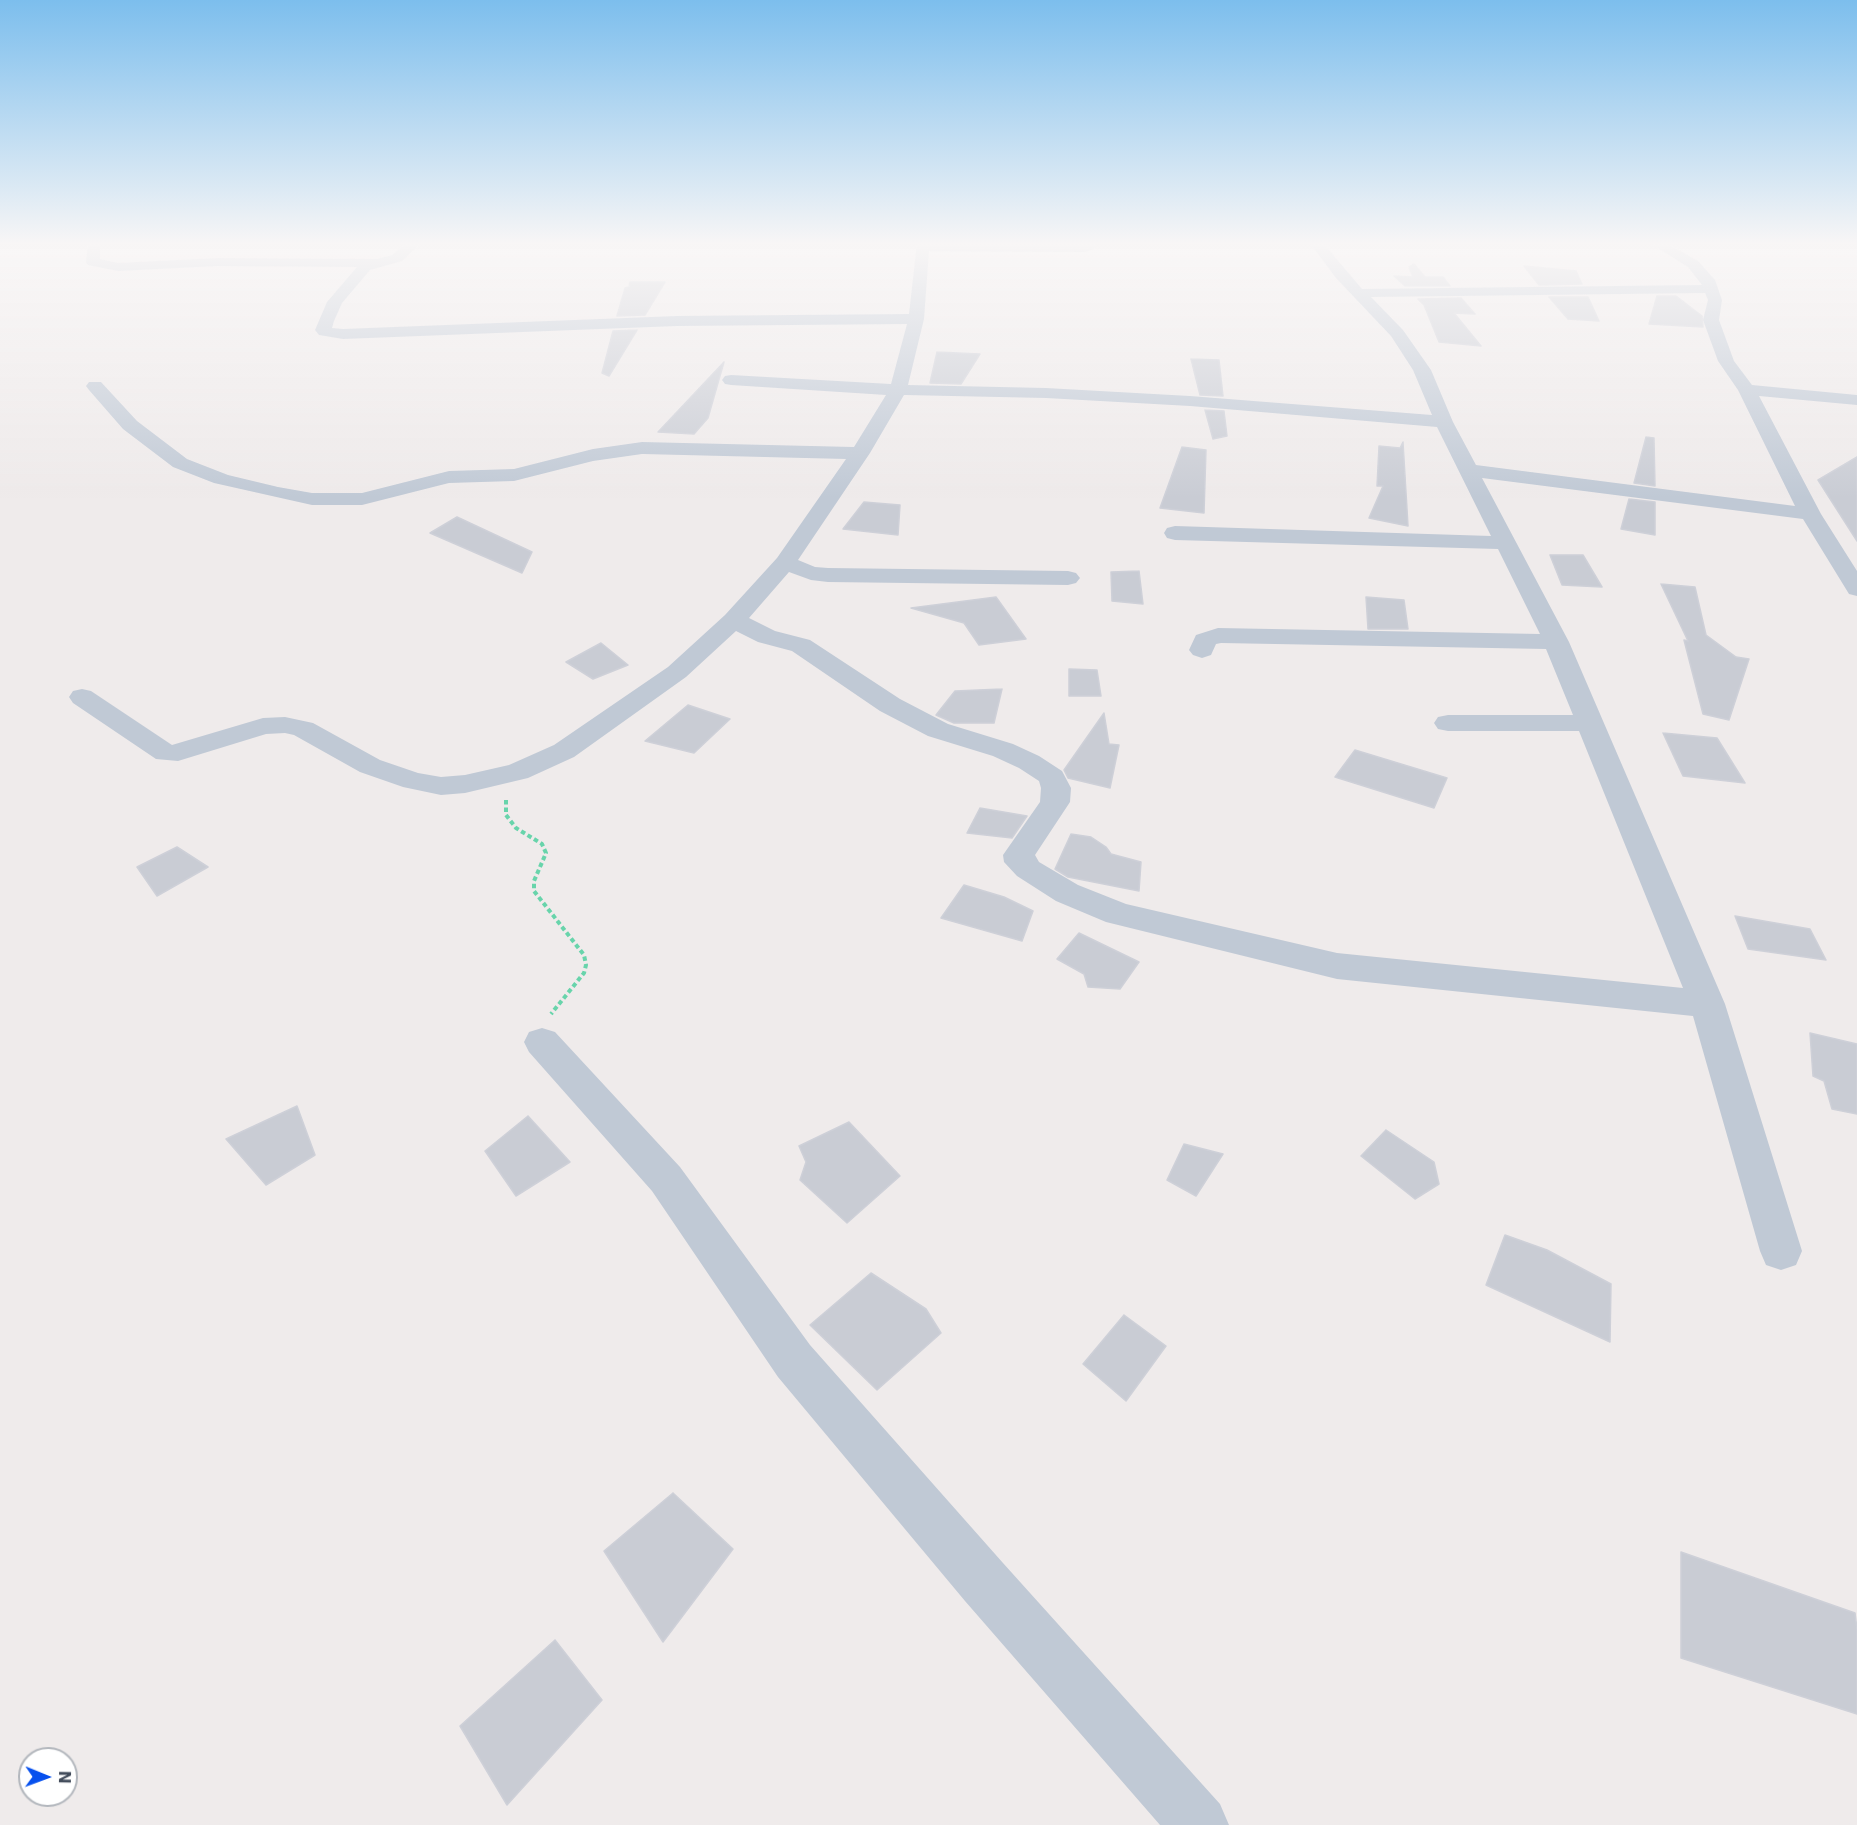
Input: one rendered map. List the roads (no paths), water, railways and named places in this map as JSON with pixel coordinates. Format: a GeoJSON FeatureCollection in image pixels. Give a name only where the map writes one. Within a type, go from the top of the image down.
{"type":"FeatureCollection","features":[{"type":"Feature","properties":{"kind":"street"},"geometry":{"type":"LineString","coordinates":[[324,328],[325,332],[380,333],[500,328]]}},
{"type":"Feature","properties":{"kind":"street"},"geometry":{"type":"LineString","coordinates":[[82,697],[166,753],[178,753],[263,726],[285,725],[303,729],[370,766],[412,781],[441,786],[465,784],[518,772],[564,751],[677,672],[734,620],[785,563],[860,453],[898,390],[914,328]]}},
{"type":"Feature","properties":{"kind":"street"},"geometry":{"type":"LineString","coordinates":[[1392,328],[1422,370],[1444,422],[1556,642],[1707,1004],[1780,1251]]}},
{"type":"Feature","properties":{"kind":"street"},"geometry":{"type":"LineString","coordinates":[[1714,328],[1726,361],[1747,390],[1810,514],[1857,589]]}},
{"type":"Feature","properties":{"kind":"street"},"geometry":{"type":"LineString","coordinates":[[731,380],[898,390],[1046,393],[1190,401],[1444,422]]}},
{"type":"Feature","properties":{"kind":"street"},"geometry":{"type":"LineString","coordinates":[[95,386],[130,425],[180,463],[221,479],[312,499],[362,499],[449,477],[514,475],[593,455],[642,448],[860,453]]}},
{"type":"Feature","properties":{"kind":"street"},"geometry":{"type":"LineString","coordinates":[[1747,390],[1857,400]]}},
{"type":"Feature","properties":{"kind":"street"},"geometry":{"type":"LineString","coordinates":[[1469,470],[1810,514]]}},
{"type":"Feature","properties":{"kind":"street"},"geometry":{"type":"LineString","coordinates":[[1175,533],[1504,543]]}},
{"type":"Feature","properties":{"kind":"street"},"geometry":{"type":"LineString","coordinates":[[1825,538],[1857,542]]}},
{"type":"Feature","properties":{"kind":"street"},"geometry":{"type":"LineString","coordinates":[[785,563],[811,573],[828,575],[1068,578]]}},
{"type":"Feature","properties":{"kind":"street"},"geometry":{"type":"LineString","coordinates":[[734,620],[767,637],[801,645],[890,705],[938,730],[1003,750],[1029,762],[1052,777],[1056,788],[1055,802],[1019,855],[1020,862],[1067,893],[1118,914],[1337,966],[1707,1004]]}},
{"type":"Feature","properties":{"kind":"street"},"geometry":{"type":"LineString","coordinates":[[1202,650],[1205,640],[1218,635],[1556,642]]}},
{"type":"Feature","properties":{"kind":"street"},"geometry":{"type":"LineString","coordinates":[[1448,723],[1590,723]]}},
{"type":"Feature","properties":{"kind":"street"},"geometry":{"type":"LineString","coordinates":[[542,1042],[666,1179],[794,1361],[1199,1825]]}}]}
